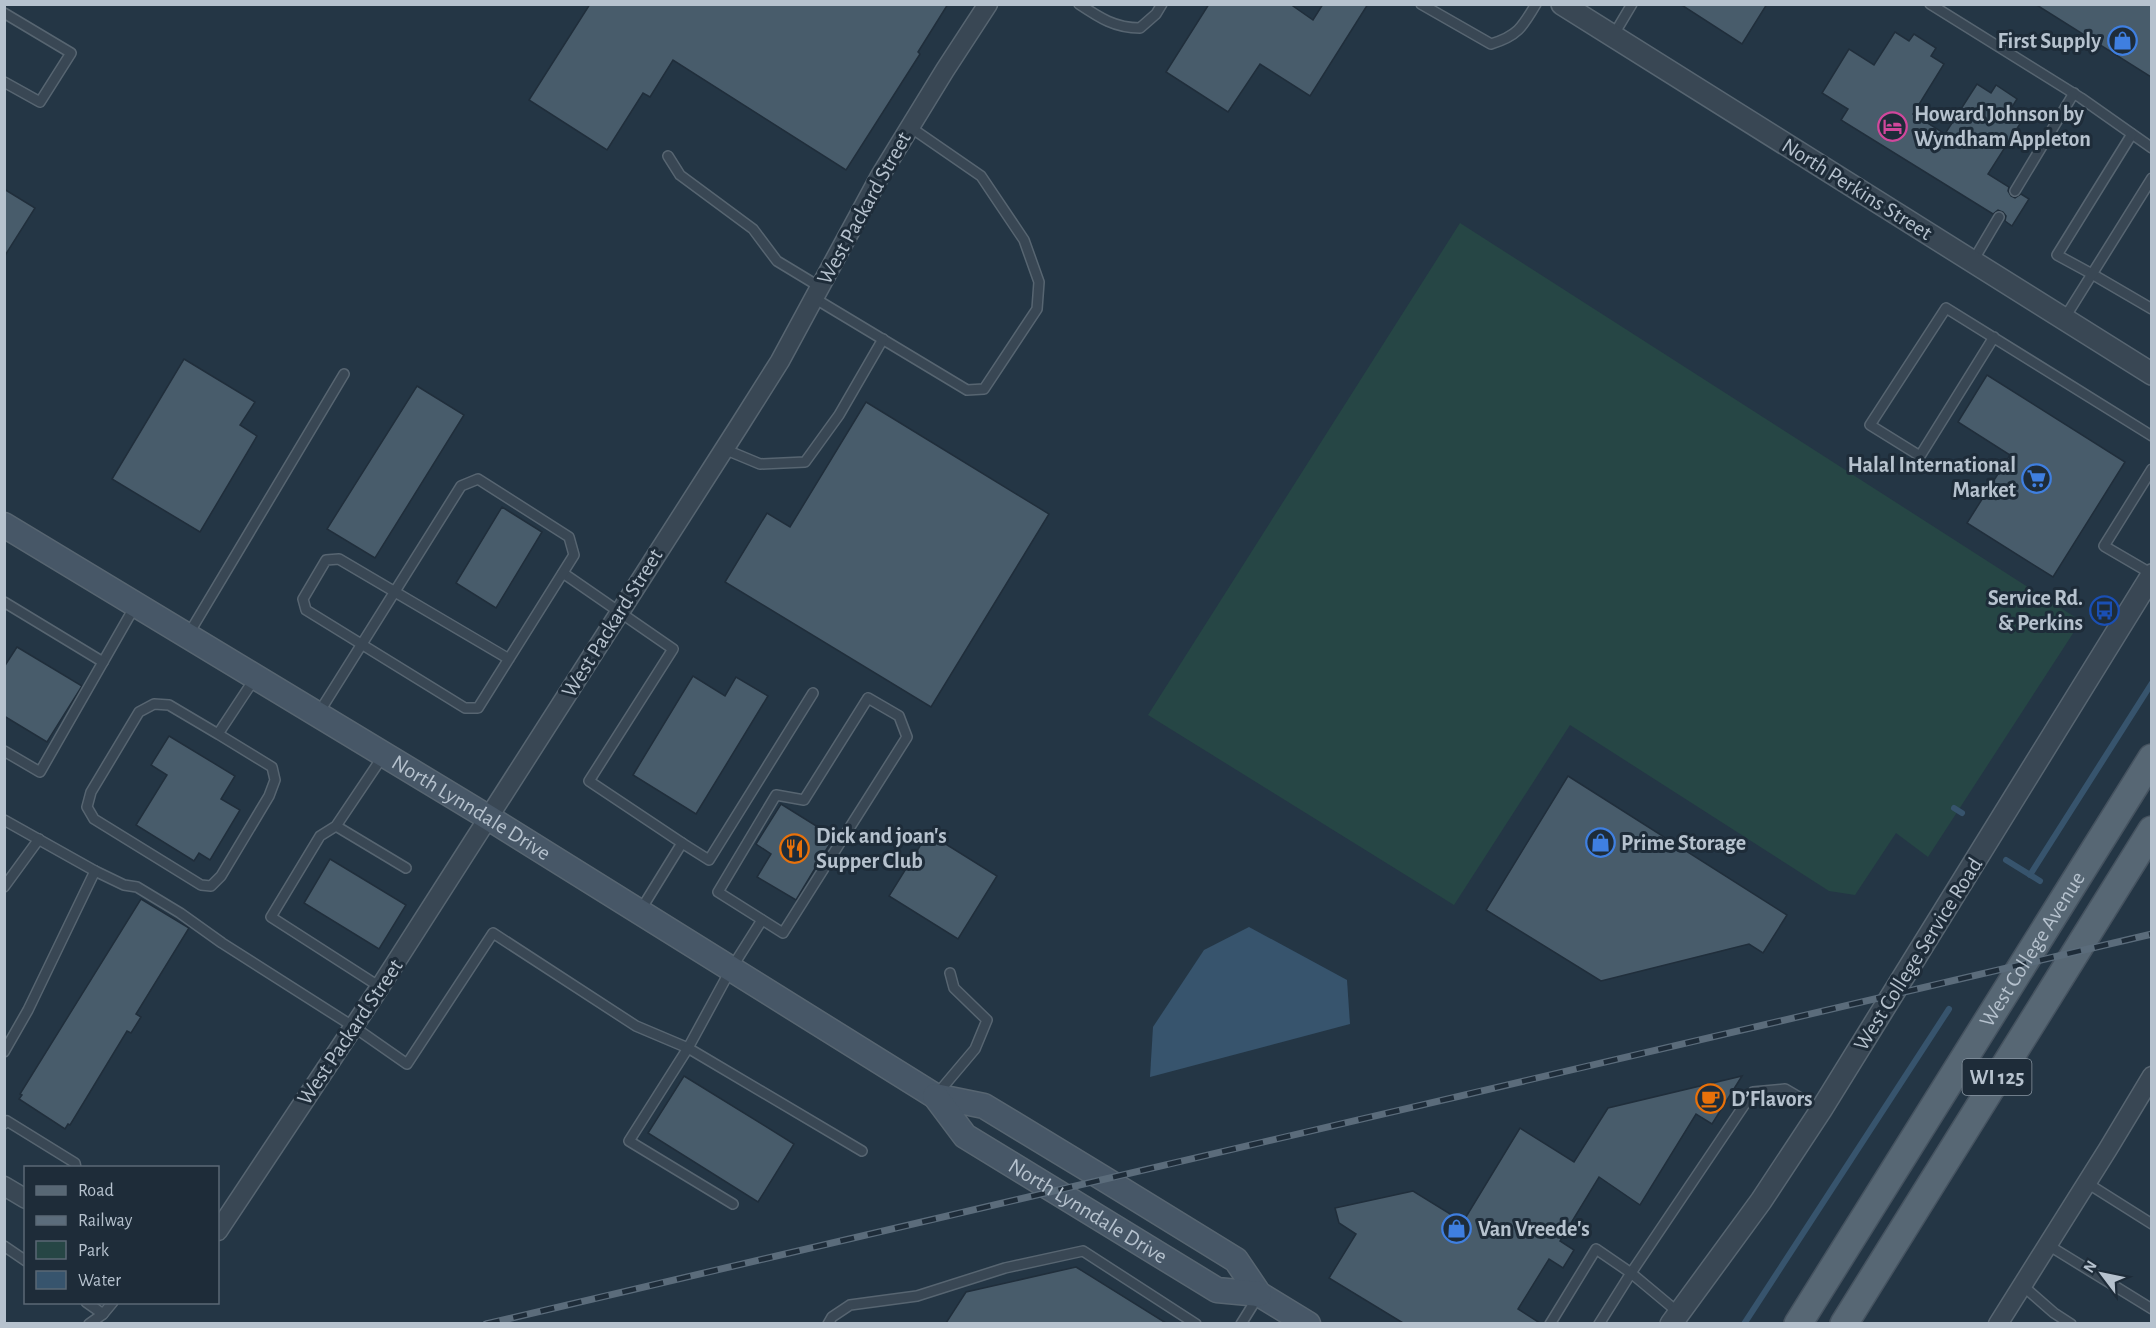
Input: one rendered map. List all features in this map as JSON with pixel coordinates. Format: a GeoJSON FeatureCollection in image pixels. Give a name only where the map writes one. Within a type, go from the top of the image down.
{"type":"FeatureCollection","features":[{"type":"Feature","properties":{"kind":"main road","name":"North Lynndale Drive"},"geometry":{"type":"LineString","coordinates":[[4,525],[489,818],[935,1096],[984,1106],[1106,1180],[1236,1260],[1259,1294]]}},
{"type":"Feature","properties":{"kind":"main road","name":"West College Avenue"},"geometry":{"type":"LineString","coordinates":[[1798,1323],[2151,758]]}},
{"type":"Feature","properties":{"kind":"main road","name":"West College Avenue"},"geometry":{"type":"LineString","coordinates":[[1844,1323],[2151,830]]}},
{"type":"Feature","properties":{"kind":"main road","name":"North Lynndale Drive"},"geometry":{"type":"LineString","coordinates":[[935,1096],[965,1136],[1054,1191],[1217,1290],[1259,1294],[1308,1323]]}},
{"type":"Feature","properties":{"kind":"street","name":"West Packard Street"},"geometry":{"type":"LineString","coordinates":[[219,1230],[380,987],[780,361],[880,176],[988,4]]}},
{"type":"Feature","properties":{"kind":"street","name":"North Perkins Street"},"geometry":{"type":"LineString","coordinates":[[1562,4],[2151,374]]}},
{"type":"Feature","properties":{"kind":"street","name":"West College Service Road"},"geometry":{"type":"LineString","coordinates":[[1675,1318],[1761,1201],[1821,1110],[2151,574]]}},
{"type":"Feature","properties":{"kind":"street"},"geometry":{"type":"LineString","coordinates":[[1998,1323],[2087,1183],[2151,1076]]}},
{"type":"Feature","properties":{"kind":"street"},"geometry":{"type":"LineString","coordinates":[[4,1186],[24,1198]]}},
{"type":"Feature","properties":{"kind":"lane"},"geometry":{"type":"LineString","coordinates":[[1079,4],[1102,19],[1122,28],[1140,28],[1156,14],[1162,4]]}},
{"type":"Feature","properties":{"kind":"lane"},"geometry":{"type":"LineString","coordinates":[[1421,4],[1436,8],[1491,44],[1510,38],[1526,23],[1536,4]]}},
{"type":"Feature","properties":{"kind":"lane"},"geometry":{"type":"LineString","coordinates":[[1613,37],[1632,4]]}},
{"type":"Feature","properties":{"kind":"lane"},"geometry":{"type":"LineString","coordinates":[[1930,4],[2074,93],[2151,148]]}},
{"type":"Feature","properties":{"kind":"lane"},"geometry":{"type":"LineString","coordinates":[[4,13],[71,53],[40,102],[4,82]]}},
{"type":"Feature","properties":{"kind":"lane"},"geometry":{"type":"LineString","coordinates":[[2015,190],[2074,93]]}},
{"type":"Feature","properties":{"kind":"lane"},"geometry":{"type":"LineString","coordinates":[[668,156],[680,175],[753,229],[777,261],[817,293],[883,339],[967,390],[984,389],[1037,309],[1039,282],[1024,240],[981,176],[910,127]]}},
{"type":"Feature","properties":{"kind":"lane"},"geometry":{"type":"LineString","coordinates":[[2132,134],[2057,255],[2151,309]]}},
{"type":"Feature","properties":{"kind":"lane"},"geometry":{"type":"LineString","coordinates":[[2064,319],[2151,178]]}},
{"type":"Feature","properties":{"kind":"lane"},"geometry":{"type":"LineString","coordinates":[[1973,261],[1999,217]]}},
{"type":"Feature","properties":{"kind":"lane"},"geometry":{"type":"LineString","coordinates":[[1994,337],[1920,456],[1870,424],[1946,308],[1994,337],[2151,436]]}},
{"type":"Feature","properties":{"kind":"lane"},"geometry":{"type":"LineString","coordinates":[[724,449],[760,464],[805,462],[839,415],[883,339]]}},
{"type":"Feature","properties":{"kind":"lane"},"geometry":{"type":"LineString","coordinates":[[188,635],[344,374]]}},
{"type":"Feature","properties":{"kind":"lane"},"geometry":{"type":"LineString","coordinates":[[2151,469],[2104,546],[2151,574]]}},
{"type":"Feature","properties":{"kind":"lane"},"geometry":{"type":"LineString","coordinates":[[318,714],[361,645],[395,592],[461,486],[478,479],[569,537],[574,555],[563,573],[509,659],[478,708],[465,708],[361,645],[306,610],[303,599],[326,560],[339,559],[395,592],[509,659]]}},
{"type":"Feature","properties":{"kind":"lane"},"geometry":{"type":"LineString","coordinates":[[563,573],[672,649],[589,781],[709,860],[813,693]]}},
{"type":"Feature","properties":{"kind":"lane"},"geometry":{"type":"LineString","coordinates":[[5,603],[103,662]]}},
{"type":"Feature","properties":{"kind":"lane"},"geometry":{"type":"LineString","coordinates":[[4,751],[40,772],[136,604]]}},
{"type":"Feature","properties":{"kind":"lane"},"geometry":{"type":"LineString","coordinates":[[218,734],[256,676]]}},
{"type":"Feature","properties":{"kind":"lane"},"geometry":{"type":"LineString","coordinates":[[868,698],[899,716],[907,737],[783,933],[762,920],[718,892],[776,795],[804,800],[868,698]]}},
{"type":"Feature","properties":{"kind":"lane"},"geometry":{"type":"LineString","coordinates":[[154,704],[169,705],[218,734],[272,767],[275,780],[269,795],[221,876],[211,886],[201,885],[94,819],[87,807],[91,792],[139,712],[154,704]]}},
{"type":"Feature","properties":{"kind":"lane"},"geometry":{"type":"LineString","coordinates":[[380,987],[271,916],[320,836],[336,826],[384,754]]}},
{"type":"Feature","properties":{"kind":"lane"},"geometry":{"type":"LineString","coordinates":[[4,820],[95,871],[124,885],[137,887],[172,908],[407,1064],[493,933],[636,1026],[688,1048],[862,1151]]}},
{"type":"Feature","properties":{"kind":"lane"},"geometry":{"type":"LineString","coordinates":[[336,826],[406,868]]}},
{"type":"Feature","properties":{"kind":"lane"},"geometry":{"type":"LineString","coordinates":[[4,887],[39,839]]}},
{"type":"Feature","properties":{"kind":"lane"},"geometry":{"type":"LineString","coordinates":[[639,912],[682,843]]}},
{"type":"Feature","properties":{"kind":"lane"},"geometry":{"type":"LineString","coordinates":[[4,1052],[28,1010],[95,871]]}},
{"type":"Feature","properties":{"kind":"lane"},"geometry":{"type":"LineString","coordinates":[[733,1204],[630,1141],[688,1048],[731,969],[762,920]]}},
{"type":"Feature","properties":{"kind":"lane"},"geometry":{"type":"LineString","coordinates":[[935,1096],[975,1049],[987,1020],[954,988],[950,973]]}},
{"type":"Feature","properties":{"kind":"lane"},"geometry":{"type":"LineString","coordinates":[[1599,1323],[1753,1092],[1785,1089],[1821,1110]]}},
{"type":"Feature","properties":{"kind":"lane"},"geometry":{"type":"LineString","coordinates":[[4,1124],[8,1120],[75,1163],[76,1166]]}},
{"type":"Feature","properties":{"kind":"lane"},"geometry":{"type":"LineString","coordinates":[[2087,1183],[2151,1224]]}},
{"type":"Feature","properties":{"kind":"lane"},"geometry":{"type":"LineString","coordinates":[[2048,1245],[2151,1309]]}},
{"type":"Feature","properties":{"kind":"lane"},"geometry":{"type":"LineString","coordinates":[[4,1246],[24,1260]]}},
{"type":"Feature","properties":{"kind":"lane"},"geometry":{"type":"LineString","coordinates":[[1550,1323],[1596,1249],[1631,1273],[1675,1318]]}},
{"type":"Feature","properties":{"kind":"lane"},"geometry":{"type":"LineString","coordinates":[[828,1323],[832,1317],[850,1305],[917,1296],[1005,1268],[1083,1251],[1196,1323]]}},
{"type":"Feature","properties":{"kind":"lane"},"geometry":{"type":"LineString","coordinates":[[2022,1285],[2054,1313],[2071,1323]]}},
{"type":"Feature","properties":{"kind":"lane"},"geometry":{"type":"LineString","coordinates":[[1241,1323],[1259,1294]]}},
{"type":"Feature","properties":{"kind":"lane"},"geometry":{"type":"LineString","coordinates":[[89,1304],[103,1314]]}},
{"type":"Feature","properties":{"kind":"lane"},"geometry":{"type":"LineString","coordinates":[[89,1323],[103,1314],[111,1304]]}},
{"type":"Feature","properties":{"kind":"green space"},"geometry":{"type":"Polygon","coordinates":[[[1460,223],[2081,621],[1928,857],[1896,833],[1855,895],[1829,891],[1570,725],[1454,905],[1148,715],[1460,223]]]}},
{"type":"Feature","properties":{"kind":"water"},"geometry":{"type":"Polygon","coordinates":[[[1249,927],[1347,980],[1350,1024],[1150,1077],[1153,1027],[1204,950],[1249,927]]]}},
{"type":"Feature","properties":{"kind":"building"},"geometry":{"type":"Polygon","coordinates":[[[590,4],[948,4],[918,52],[920,54],[846,170],[673,60],[650,97],[643,93],[607,150],[529,100],[590,4]]]}},
{"type":"Feature","properties":{"kind":"building"},"geometry":{"type":"Polygon","coordinates":[[[1209,4],[1290,4],[1313,20],[1323,4],[1368,4],[1310,96],[1260,64],[1228,112],[1166,72],[1209,4]]]}},
{"type":"Feature","properties":{"kind":"building"},"geometry":{"type":"Polygon","coordinates":[[[1680,4],[1767,4],[1742,44],[1680,4]]]}},
{"type":"Feature","properties":{"kind":"building","name":"First Supply"},"geometry":{"type":"Polygon","coordinates":[[[2035,4],[2151,4],[2151,77],[2035,4]]]}},
{"type":"Feature","properties":{"kind":"building","name":"Howard Johnson by Wyndham Appleton"},"geometry":{"type":"Polygon","coordinates":[[[1895,32],[1909,41],[1914,34],[1936,48],[1931,56],[1944,64],[1913,114],[1945,134],[1977,84],[1991,93],[1996,85],[2017,99],[2012,107],[2025,116],[1988,174],[2009,187],[2008,191],[2011,196],[2015,198],[2021,194],[2029,199],[2012,226],[2005,221],[2006,216],[2003,212],[1998,210],[1993,214],[1841,120],[1848,109],[1822,93],[1849,49],[1874,65],[1895,32]]]}},
{"type":"Feature","properties":{"kind":"building"},"geometry":{"type":"Polygon","coordinates":[[[4,189],[35,208],[4,257],[4,189]]]}},
{"type":"Feature","properties":{"kind":"building"},"geometry":{"type":"Polygon","coordinates":[[[184,359],[255,402],[240,425],[257,436],[200,532],[112,479],[184,359]]]}},
{"type":"Feature","properties":{"kind":"building"},"geometry":{"type":"Polygon","coordinates":[[[1987,375],[2125,462],[2053,577],[1967,523],[2010,455],[1958,422],[1987,375]]]}},
{"type":"Feature","properties":{"kind":"building"},"geometry":{"type":"Polygon","coordinates":[[[417,386],[464,415],[375,558],[327,529],[417,386]]]}},
{"type":"Feature","properties":{"kind":"building"},"geometry":{"type":"Polygon","coordinates":[[[866,402],[1049,514],[931,707],[725,582],[767,513],[790,527],[866,402]]]}},
{"type":"Feature","properties":{"kind":"building"},"geometry":{"type":"Polygon","coordinates":[[[502,507],[542,532],[496,608],[456,583],[502,507]]]}},
{"type":"Feature","properties":{"kind":"building"},"geometry":{"type":"Polygon","coordinates":[[[17,647],[82,686],[47,742],[4,716],[4,667],[17,647]]]}},
{"type":"Feature","properties":{"kind":"building"},"geometry":{"type":"Polygon","coordinates":[[[693,676],[725,696],[736,677],[768,696],[696,814],[633,775],[693,676]]]}},
{"type":"Feature","properties":{"kind":"building"},"geometry":{"type":"Polygon","coordinates":[[[169,736],[235,776],[221,799],[240,810],[210,860],[199,853],[194,861],[136,825],[167,775],[151,765],[169,736]]]}},
{"type":"Feature","properties":{"kind":"building","name":"Prime Storage"},"geometry":{"type":"Polygon","coordinates":[[[1568,776],[1787,915],[1763,953],[1749,944],[1601,981],[1486,910],[1568,776]]]}},
{"type":"Feature","properties":{"kind":"building","name":"Dick and joan's Supper Club"},"geometry":{"type":"Polygon","coordinates":[[[781,804],[834,837],[796,900],[757,877],[771,854],[756,844],[781,804]]]}},
{"type":"Feature","properties":{"kind":"building"},"geometry":{"type":"Polygon","coordinates":[[[928,833],[997,876],[958,939],[889,896],[928,833]]]}},
{"type":"Feature","properties":{"kind":"building"},"geometry":{"type":"Polygon","coordinates":[[[330,859],[406,905],[379,949],[304,903],[330,859]]]}},
{"type":"Feature","properties":{"kind":"building"},"geometry":{"type":"Polygon","coordinates":[[[141,899],[189,928],[136,1014],[141,1017],[131,1033],[127,1031],[70,1125],[68,1124],[65,1129],[19,1099],[22,1095],[20,1094],[141,899]]]}},
{"type":"Feature","properties":{"kind":"building"},"geometry":{"type":"Polygon","coordinates":[[[684,1076],[794,1144],[758,1202],[648,1133],[684,1076]]]}},
{"type":"Feature","properties":{"kind":"building","name":"Van Vreede's"},"geometry":{"type":"Polygon","coordinates":[[[1742,1076],[1712,1124],[1696,1114],[1640,1205],[1599,1177],[1560,1241],[1574,1250],[1563,1268],[1549,1259],[1518,1309],[1540,1323],[1403,1323],[1329,1278],[1356,1234],[1339,1223],[1335,1208],[1413,1191],[1463,1222],[1520,1128],[1574,1162],[1608,1108],[1742,1076]]]}},
{"type":"Feature","properties":{"kind":"building"},"geometry":{"type":"Polygon","coordinates":[[[1076,1267],[1166,1323],[946,1323],[966,1292],[1076,1267]]]}},
{"type":"Feature","properties":{"kind":"waterway"},"geometry":{"type":"LineString","coordinates":[[2030,875],[2152,683]]}},
{"type":"Feature","properties":{"kind":"waterway"},"geometry":{"type":"LineString","coordinates":[[1954,808],[1962,813]]}},
{"type":"Feature","properties":{"kind":"waterway"},"geometry":{"type":"LineString","coordinates":[[2006,860],[2040,881]]}},
{"type":"Feature","properties":{"kind":"waterway"},"geometry":{"type":"LineString","coordinates":[[1744,1324],[1949,1009]]}},
{"type":"Feature","properties":{"kind":"railway"},"geometry":{"type":"LineString","coordinates":[[486,1324],[2152,934]]}},
{"type":"Feature","properties":{"kind":"place","name":"First Supply"},"geometry":{"type":"Point","coordinates":[2122,41]}},
{"type":"Feature","properties":{"kind":"place","name":"Howard Johnson by Wyndham Appleton"},"geometry":{"type":"Point","coordinates":[1893,127]}},
{"type":"Feature","properties":{"kind":"place","name":"Halal International Market"},"geometry":{"type":"Point","coordinates":[2037,478]}},
{"type":"Feature","properties":{"kind":"place","name":"Service Rd. & Perkins"},"geometry":{"type":"Point","coordinates":[2104,611]}},
{"type":"Feature","properties":{"kind":"place","name":"Prime Storage"},"geometry":{"type":"Point","coordinates":[1600,843]}},
{"type":"Feature","properties":{"kind":"place","name":"Dick and joan's Supper Club"},"geometry":{"type":"Point","coordinates":[795,849]}},
{"type":"Feature","properties":{"kind":"place","name":"D’Flavors"},"geometry":{"type":"Point","coordinates":[1710,1099]}},
{"type":"Feature","properties":{"kind":"place","name":"Van Vreede's"},"geometry":{"type":"Point","coordinates":[1457,1229]}}]}
